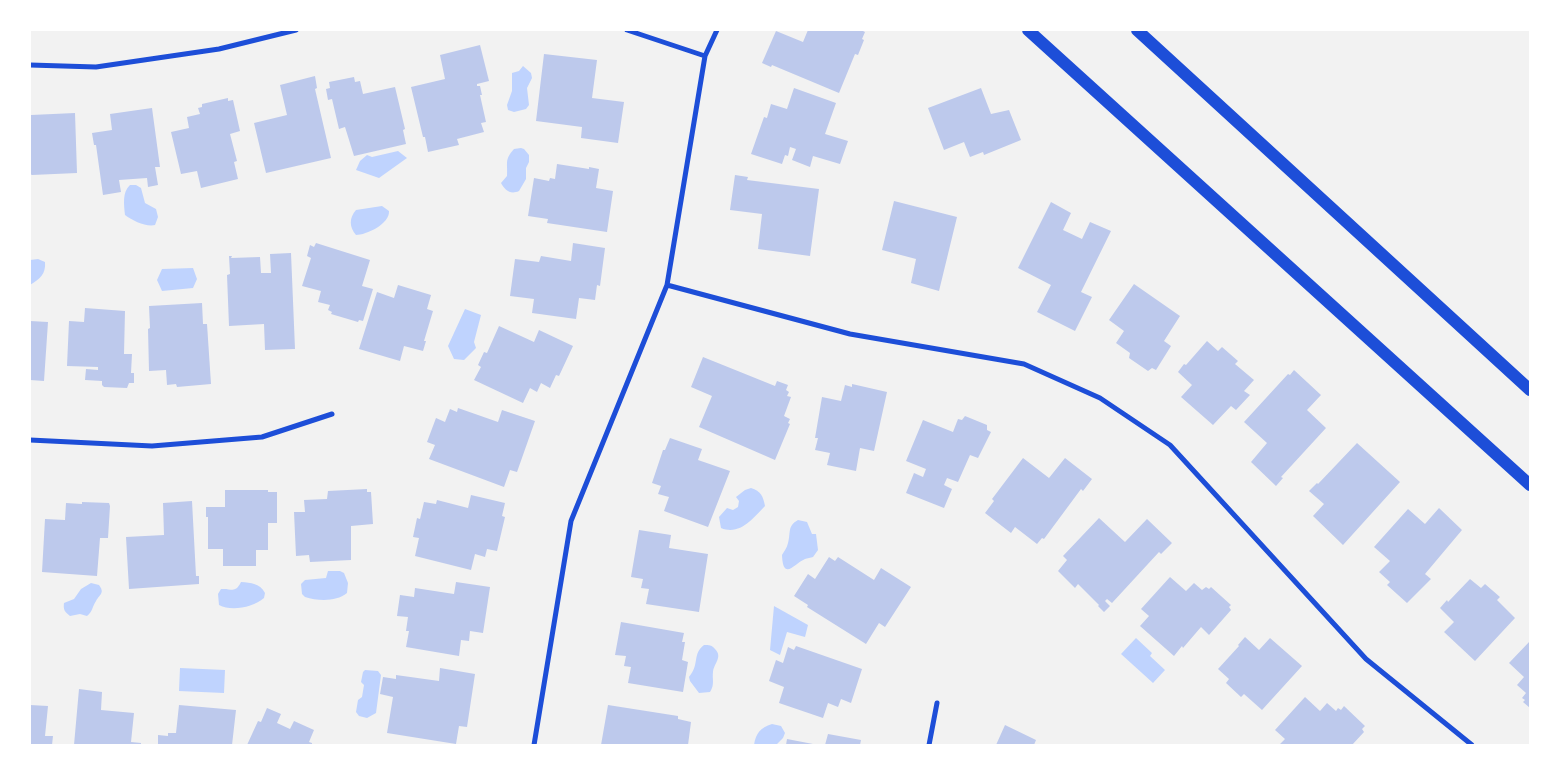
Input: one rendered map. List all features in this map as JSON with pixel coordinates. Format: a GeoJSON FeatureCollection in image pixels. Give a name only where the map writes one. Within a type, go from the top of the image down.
{"type":"FeatureCollection","features":[{"type":"Feature","properties":{"kind":"main road"},"geometry":{"type":"LineString","coordinates":[[1028,30],[1530,485]]}},
{"type":"Feature","properties":{"kind":"main road"},"geometry":{"type":"LineString","coordinates":[[1137,30],[1530,390]]}},
{"type":"Feature","properties":{"kind":"street"},"geometry":{"type":"LineString","coordinates":[[30,65],[96,67],[219,49],[296,30]]}},
{"type":"Feature","properties":{"kind":"street"},"geometry":{"type":"LineString","coordinates":[[627,30],[705,56]]}},
{"type":"Feature","properties":{"kind":"street"},"geometry":{"type":"LineString","coordinates":[[534,745],[571,521],[667,285],[705,56],[717,30]]}},
{"type":"Feature","properties":{"kind":"street"},"geometry":{"type":"LineString","coordinates":[[667,285],[850,334],[1024,364],[1100,398],[1170,444],[1366,659],[1472,745]]}},
{"type":"Feature","properties":{"kind":"street"},"geometry":{"type":"LineString","coordinates":[[30,440],[152,446],[262,437],[332,414]]}},
{"type":"Feature","properties":{"kind":"street"},"geometry":{"type":"LineString","coordinates":[[929,745],[937,703]]}},
{"type":"Feature","properties":{"kind":"water"},"geometry":{"type":"Polygon","coordinates":[[[523,66],[531,73],[532,78],[527,88],[529,105],[526,109],[514,112],[508,110],[507,105],[512,91],[512,73],[519,71],[523,66]]]}},
{"type":"Feature","properties":{"kind":"water"},"geometry":{"type":"Polygon","coordinates":[[[521,148],[529,155],[526,179],[519,191],[510,192],[501,183],[507,176],[509,156],[514,149],[521,148]]]}},
{"type":"Feature","properties":{"kind":"water"},"geometry":{"type":"Polygon","coordinates":[[[398,151],[407,158],[379,178],[356,170],[360,161],[367,155],[372,157],[398,151]]]}},
{"type":"Feature","properties":{"kind":"water"},"geometry":{"type":"Polygon","coordinates":[[[130,185],[136,185],[141,188],[145,203],[156,209],[158,217],[155,225],[140,223],[125,215],[125,195],[130,185]]]}},
{"type":"Feature","properties":{"kind":"water"},"geometry":{"type":"Polygon","coordinates":[[[382,206],[389,211],[386,220],[371,231],[356,235],[352,229],[351,222],[356,210],[382,206]]]}},
{"type":"Feature","properties":{"kind":"water"},"geometry":{"type":"Polygon","coordinates":[[[38,259],[45,262],[44,270],[39,278],[30,285],[30,260],[38,259]]]}},
{"type":"Feature","properties":{"kind":"water"},"geometry":{"type":"Polygon","coordinates":[[[193,268],[197,279],[193,288],[162,291],[157,280],[162,269],[193,268]]]}},
{"type":"Feature","properties":{"kind":"water"},"geometry":{"type":"Polygon","coordinates":[[[465,309],[481,315],[474,342],[476,348],[464,360],[454,359],[448,346],[465,309]]]}},
{"type":"Feature","properties":{"kind":"water"},"geometry":{"type":"Polygon","coordinates":[[[751,488],[761,494],[765,506],[740,528],[728,530],[721,528],[719,517],[727,508],[733,510],[738,507],[739,501],[736,497],[751,488]]]}},
{"type":"Feature","properties":{"kind":"water"},"geometry":{"type":"Polygon","coordinates":[[[798,520],[807,522],[812,534],[816,534],[818,550],[813,557],[805,559],[787,569],[783,563],[782,555],[788,545],[791,527],[798,520]]]}},
{"type":"Feature","properties":{"kind":"water"},"geometry":{"type":"Polygon","coordinates":[[[328,571],[344,573],[348,583],[347,593],[338,598],[327,600],[305,597],[302,594],[301,584],[305,580],[326,578],[328,571]]]}},
{"type":"Feature","properties":{"kind":"water"},"geometry":{"type":"Polygon","coordinates":[[[241,582],[261,587],[265,593],[264,598],[242,608],[230,608],[219,605],[218,594],[221,589],[233,590],[241,582]]]}},
{"type":"Feature","properties":{"kind":"water"},"geometry":{"type":"Polygon","coordinates":[[[91,583],[99,585],[102,592],[90,612],[87,616],[80,614],[70,616],[65,611],[64,603],[74,599],[81,589],[91,583]]]}},
{"type":"Feature","properties":{"kind":"water"},"geometry":{"type":"Polygon","coordinates":[[[774,606],[808,625],[805,637],[787,632],[780,655],[770,650],[774,606]]]}},
{"type":"Feature","properties":{"kind":"water"},"geometry":{"type":"Polygon","coordinates":[[[1136,638],[1152,653],[1150,656],[1165,670],[1153,683],[1121,654],[1136,638]]]}},
{"type":"Feature","properties":{"kind":"water"},"geometry":{"type":"Polygon","coordinates":[[[704,645],[714,648],[718,657],[713,672],[712,689],[710,692],[699,693],[689,677],[694,668],[698,652],[704,645]]]}},
{"type":"Feature","properties":{"kind":"water"},"geometry":{"type":"Polygon","coordinates":[[[180,668],[225,670],[224,693],[179,691],[180,668]]]}},
{"type":"Feature","properties":{"kind":"water"},"geometry":{"type":"Polygon","coordinates":[[[365,670],[378,671],[381,675],[376,713],[367,718],[359,716],[356,712],[358,700],[362,697],[364,685],[361,682],[365,670]]]}},
{"type":"Feature","properties":{"kind":"water"},"geometry":{"type":"Polygon","coordinates":[[[772,724],[781,726],[785,733],[783,738],[776,745],[754,745],[759,731],[772,724]]]}},
{"type":"Feature","properties":{"kind":"building"},"geometry":{"type":"Polygon","coordinates":[[[808,30],[861,30],[865,32],[858,55],[855,54],[839,93],[772,65],[771,67],[762,63],[776,31],[803,42],[808,30]]]}},
{"type":"Feature","properties":{"kind":"building"},"geometry":{"type":"Polygon","coordinates":[[[480,45],[489,81],[477,84],[477,86],[480,86],[486,122],[481,123],[484,132],[457,139],[459,145],[428,152],[411,87],[445,79],[440,55],[480,45]]]}},
{"type":"Feature","properties":{"kind":"building"},"geometry":{"type":"Polygon","coordinates":[[[544,54],[597,60],[592,98],[624,102],[618,143],[581,138],[582,127],[536,121],[544,54]]]}},
{"type":"Feature","properties":{"kind":"building"},"geometry":{"type":"Polygon","coordinates":[[[315,76],[317,88],[315,89],[331,158],[266,173],[254,123],[287,115],[280,85],[315,76]]]}},
{"type":"Feature","properties":{"kind":"building"},"geometry":{"type":"Polygon","coordinates":[[[354,77],[355,82],[360,81],[363,94],[395,87],[405,129],[403,130],[406,144],[354,156],[345,127],[339,129],[332,99],[328,100],[326,89],[330,88],[329,82],[354,77]]]}},
{"type":"Feature","properties":{"kind":"building"},"geometry":{"type":"Polygon","coordinates":[[[794,88],[836,103],[825,134],[848,141],[840,164],[813,156],[810,167],[792,160],[796,149],[790,147],[788,156],[785,155],[782,164],[751,154],[764,117],[767,118],[771,104],[787,109],[794,88]]]}},
{"type":"Feature","properties":{"kind":"building"},"geometry":{"type":"Polygon","coordinates":[[[981,88],[991,114],[1009,110],[1021,140],[984,155],[983,152],[970,157],[964,142],[944,150],[928,108],[981,88]]]}},
{"type":"Feature","properties":{"kind":"building"},"geometry":{"type":"Polygon","coordinates":[[[228,98],[228,101],[233,100],[240,131],[230,134],[237,161],[234,162],[238,179],[201,188],[197,171],[181,174],[171,132],[189,128],[187,117],[200,114],[198,108],[202,107],[202,104],[228,98]]]}},
{"type":"Feature","properties":{"kind":"building"},"geometry":{"type":"Polygon","coordinates":[[[152,108],[160,167],[155,167],[158,185],[148,187],[147,178],[119,180],[121,192],[103,195],[96,145],[94,145],[92,133],[112,130],[110,114],[152,108]]]}},
{"type":"Feature","properties":{"kind":"building"},"geometry":{"type":"Polygon","coordinates":[[[75,113],[77,173],[30,174],[31,115],[75,113]]]}},
{"type":"Feature","properties":{"kind":"building"},"geometry":{"type":"Polygon","coordinates":[[[557,164],[599,169],[596,188],[613,191],[607,232],[547,223],[548,219],[528,216],[534,178],[549,181],[550,178],[555,179],[557,164]]]}},
{"type":"Feature","properties":{"kind":"building"},"geometry":{"type":"Polygon","coordinates":[[[735,175],[748,177],[747,180],[819,189],[810,256],[758,249],[762,214],[730,210],[735,175]]]}},
{"type":"Feature","properties":{"kind":"building"},"geometry":{"type":"Polygon","coordinates":[[[894,201],[957,217],[939,291],[911,283],[916,259],[882,250],[894,201]]]}},
{"type":"Feature","properties":{"kind":"building"},"geometry":{"type":"Polygon","coordinates":[[[1051,202],[1071,213],[1063,230],[1082,239],[1090,222],[1111,231],[1081,292],[1092,297],[1075,331],[1037,312],[1051,285],[1018,268],[1051,202]]]}},
{"type":"Feature","properties":{"kind":"building"},"geometry":{"type":"Polygon","coordinates":[[[316,243],[370,260],[362,286],[373,289],[363,321],[359,320],[358,322],[331,314],[332,312],[328,310],[330,305],[318,302],[321,291],[302,286],[311,258],[307,256],[310,245],[314,247],[316,243]]]}},
{"type":"Feature","properties":{"kind":"building"},"geometry":{"type":"Polygon","coordinates":[[[573,243],[605,248],[600,286],[597,285],[595,300],[579,298],[576,319],[532,313],[534,299],[510,296],[515,259],[539,262],[541,256],[571,261],[573,243]]]}},
{"type":"Feature","properties":{"kind":"building"},"geometry":{"type":"Polygon","coordinates":[[[291,253],[295,349],[265,350],[264,324],[229,326],[227,275],[230,274],[229,256],[232,256],[231,258],[260,257],[261,273],[271,273],[270,254],[291,253]]]}},
{"type":"Feature","properties":{"kind":"building"},"geometry":{"type":"Polygon","coordinates":[[[1134,284],[1180,316],[1164,341],[1171,346],[1156,370],[1152,368],[1148,371],[1129,358],[1130,353],[1116,343],[1124,331],[1109,320],[1134,284]]]}},
{"type":"Feature","properties":{"kind":"building"},"geometry":{"type":"Polygon","coordinates":[[[398,285],[431,295],[427,309],[433,311],[423,351],[404,346],[400,361],[359,349],[377,292],[394,298],[398,285]]]}},
{"type":"Feature","properties":{"kind":"building"},"geometry":{"type":"Polygon","coordinates":[[[202,303],[203,324],[207,324],[211,384],[177,387],[176,384],[167,385],[166,370],[149,371],[149,306],[202,303]]]}},
{"type":"Feature","properties":{"kind":"building"},"geometry":{"type":"Polygon","coordinates":[[[85,308],[125,311],[124,354],[132,354],[131,373],[134,373],[134,383],[129,383],[127,388],[104,387],[102,381],[85,380],[86,369],[98,370],[98,367],[67,366],[69,321],[84,322],[85,308]]]}},
{"type":"Feature","properties":{"kind":"building"},"geometry":{"type":"Polygon","coordinates":[[[30,321],[48,322],[44,381],[30,380],[30,321]]]}},
{"type":"Feature","properties":{"kind":"building"},"geometry":{"type":"Polygon","coordinates":[[[499,326],[534,342],[539,330],[573,346],[559,376],[556,375],[550,388],[541,383],[537,392],[530,388],[523,403],[474,380],[481,367],[478,365],[484,352],[487,353],[499,326]]]}},
{"type":"Feature","properties":{"kind":"building"},"geometry":{"type":"Polygon","coordinates":[[[1207,341],[1218,351],[1222,347],[1238,361],[1235,364],[1254,380],[1244,391],[1250,395],[1236,410],[1231,406],[1213,425],[1181,397],[1192,385],[1178,372],[1207,341]]]}},
{"type":"Feature","properties":{"kind":"building"},"geometry":{"type":"Polygon","coordinates":[[[703,357],[775,386],[777,381],[788,385],[786,390],[789,392],[787,396],[791,397],[784,416],[790,419],[788,423],[790,424],[775,460],[699,427],[712,396],[691,387],[703,357]]]}},
{"type":"Feature","properties":{"kind":"building"},"geometry":{"type":"Polygon","coordinates":[[[1294,370],[1321,395],[1307,410],[1326,428],[1281,477],[1283,478],[1276,486],[1251,462],[1267,443],[1244,422],[1288,374],[1290,375],[1294,370]]]}},
{"type":"Feature","properties":{"kind":"building"},"geometry":{"type":"Polygon","coordinates":[[[852,384],[887,392],[874,451],[860,448],[856,471],[827,465],[830,453],[815,450],[818,438],[815,438],[822,397],[841,401],[845,385],[852,387],[852,384]]]}},
{"type":"Feature","properties":{"kind":"building"},"geometry":{"type":"Polygon","coordinates":[[[458,408],[498,422],[502,410],[535,421],[517,472],[510,470],[504,487],[429,459],[435,445],[427,442],[436,418],[445,422],[450,409],[457,412],[458,408]]]}},
{"type":"Feature","properties":{"kind":"building"},"geometry":{"type":"Polygon","coordinates":[[[965,416],[987,425],[987,430],[991,432],[978,458],[970,455],[958,482],[947,478],[944,485],[952,489],[944,508],[906,493],[914,473],[923,477],[926,469],[906,461],[923,420],[953,432],[958,419],[962,420],[965,416]]]}},
{"type":"Feature","properties":{"kind":"building"},"geometry":{"type":"Polygon","coordinates":[[[670,438],[702,449],[698,460],[730,471],[708,527],[664,511],[669,497],[658,494],[661,486],[652,483],[663,450],[665,450],[670,438]]]}},
{"type":"Feature","properties":{"kind":"building"},"geometry":{"type":"Polygon","coordinates":[[[1357,443],[1400,482],[1343,545],[1313,516],[1324,504],[1309,491],[1357,443]]]}},
{"type":"Feature","properties":{"kind":"building"},"geometry":{"type":"Polygon","coordinates":[[[1023,458],[1049,478],[1065,458],[1092,479],[1083,491],[1081,489],[1044,539],[1042,538],[1037,544],[1015,527],[1011,533],[985,513],[994,501],[992,499],[1023,458]]]}},
{"type":"Feature","properties":{"kind":"building"},"geometry":{"type":"Polygon","coordinates":[[[367,489],[367,492],[371,492],[373,524],[351,526],[351,560],[310,562],[309,555],[296,556],[294,512],[305,512],[304,500],[327,499],[328,491],[367,489]]]}},
{"type":"Feature","properties":{"kind":"building"},"geometry":{"type":"Polygon","coordinates":[[[225,490],[268,490],[268,492],[277,492],[277,523],[268,523],[268,550],[256,550],[256,566],[223,566],[223,549],[208,549],[208,517],[206,517],[206,507],[225,507],[225,490]]]}},
{"type":"Feature","properties":{"kind":"building"},"geometry":{"type":"Polygon","coordinates":[[[471,495],[505,503],[502,516],[505,517],[497,551],[487,549],[485,557],[475,554],[471,570],[415,556],[419,538],[413,537],[417,518],[420,519],[424,502],[436,504],[437,500],[468,508],[471,495]]]}},
{"type":"Feature","properties":{"kind":"building"},"geometry":{"type":"Polygon","coordinates":[[[192,501],[196,576],[199,576],[199,584],[129,589],[126,537],[164,535],[163,503],[192,501]]]}},
{"type":"Feature","properties":{"kind":"building"},"geometry":{"type":"Polygon","coordinates":[[[82,502],[109,503],[110,506],[108,538],[100,538],[97,576],[42,572],[45,519],[65,520],[66,503],[82,504],[82,502]]]}},
{"type":"Feature","properties":{"kind":"building"},"geometry":{"type":"Polygon","coordinates":[[[1439,508],[1462,530],[1425,574],[1431,579],[1407,603],[1387,585],[1390,582],[1379,572],[1390,561],[1374,547],[1408,509],[1425,524],[1439,508]]]}},
{"type":"Feature","properties":{"kind":"building"},"geometry":{"type":"Polygon","coordinates":[[[1099,518],[1125,542],[1147,519],[1172,543],[1161,554],[1159,552],[1112,603],[1107,599],[1105,601],[1110,606],[1104,612],[1078,584],[1075,588],[1058,571],[1067,560],[1063,556],[1099,518]]]}},
{"type":"Feature","properties":{"kind":"building"},"geometry":{"type":"Polygon","coordinates":[[[639,530],[671,535],[669,548],[708,554],[699,612],[646,604],[649,589],[641,588],[643,579],[631,577],[639,530]]]}},
{"type":"Feature","properties":{"kind":"building"},"geometry":{"type":"Polygon","coordinates":[[[829,557],[835,561],[838,557],[874,580],[881,568],[911,587],[885,627],[879,623],[866,644],[807,607],[808,605],[794,596],[808,574],[815,579],[829,557]]]}},
{"type":"Feature","properties":{"kind":"building"},"geometry":{"type":"Polygon","coordinates":[[[1170,577],[1186,591],[1194,583],[1202,590],[1206,587],[1209,589],[1211,587],[1231,605],[1229,607],[1231,610],[1209,635],[1201,627],[1174,656],[1140,626],[1149,616],[1141,609],[1170,577]]]}},
{"type":"Feature","properties":{"kind":"building"},"geometry":{"type":"Polygon","coordinates":[[[1470,579],[1481,588],[1485,584],[1500,597],[1497,600],[1515,618],[1475,661],[1444,632],[1454,622],[1440,608],[1470,579]]]}},
{"type":"Feature","properties":{"kind":"building"},"geometry":{"type":"Polygon","coordinates":[[[456,582],[490,587],[483,633],[470,631],[469,641],[461,640],[459,656],[406,647],[409,631],[406,631],[408,617],[397,616],[400,595],[414,597],[415,588],[454,594],[456,582]]]}},
{"type":"Feature","properties":{"kind":"building"},"geometry":{"type":"Polygon","coordinates":[[[621,622],[684,633],[682,642],[685,642],[682,660],[688,662],[683,692],[628,683],[631,667],[624,666],[626,656],[615,655],[621,622]]]}},
{"type":"Feature","properties":{"kind":"building"},"geometry":{"type":"Polygon","coordinates":[[[1245,637],[1259,650],[1270,638],[1302,666],[1262,710],[1244,694],[1241,697],[1226,683],[1229,679],[1218,669],[1245,637]]]}},
{"type":"Feature","properties":{"kind":"building"},"geometry":{"type":"Polygon","coordinates":[[[1530,641],[1530,708],[1523,702],[1525,700],[1522,698],[1526,693],[1517,685],[1524,677],[1509,663],[1530,641]]]}},
{"type":"Feature","properties":{"kind":"building"},"geometry":{"type":"Polygon","coordinates":[[[796,646],[862,669],[851,703],[841,699],[838,707],[828,703],[823,718],[779,703],[784,687],[769,681],[776,660],[783,663],[788,647],[794,650],[796,646]]]}},
{"type":"Feature","properties":{"kind":"building"},"geometry":{"type":"Polygon","coordinates":[[[440,668],[475,674],[467,727],[459,726],[456,744],[387,733],[393,697],[380,694],[383,677],[396,679],[396,675],[439,681],[440,668]]]}},
{"type":"Feature","properties":{"kind":"building"},"geometry":{"type":"Polygon","coordinates":[[[79,689],[102,692],[101,710],[134,713],[131,742],[141,743],[141,745],[74,745],[79,689]]]}},
{"type":"Feature","properties":{"kind":"building"},"geometry":{"type":"Polygon","coordinates":[[[1305,697],[1320,711],[1327,703],[1336,711],[1338,708],[1341,710],[1344,706],[1365,726],[1362,729],[1364,732],[1352,745],[1279,745],[1285,739],[1275,730],[1305,697]]]}},
{"type":"Feature","properties":{"kind":"building"},"geometry":{"type":"Polygon","coordinates":[[[30,705],[48,706],[45,736],[53,736],[52,745],[30,745],[30,705]]]}},
{"type":"Feature","properties":{"kind":"building"},"geometry":{"type":"Polygon","coordinates":[[[179,705],[236,710],[232,745],[158,745],[158,735],[168,736],[168,733],[176,733],[179,705]]]}},
{"type":"Feature","properties":{"kind":"building"},"geometry":{"type":"Polygon","coordinates":[[[608,705],[678,716],[678,719],[691,722],[688,745],[601,745],[608,705]]]}},
{"type":"Feature","properties":{"kind":"building"},"geometry":{"type":"Polygon","coordinates":[[[267,708],[281,714],[277,723],[290,729],[294,721],[314,730],[309,742],[312,745],[247,745],[258,721],[261,722],[267,708]]]}},
{"type":"Feature","properties":{"kind":"building"},"geometry":{"type":"Polygon","coordinates":[[[1005,725],[1036,740],[1034,745],[996,745],[1005,725]]]}},
{"type":"Feature","properties":{"kind":"building"},"geometry":{"type":"Polygon","coordinates":[[[828,734],[861,740],[860,745],[825,745],[828,734]]]}},
{"type":"Feature","properties":{"kind":"building"},"geometry":{"type":"Polygon","coordinates":[[[787,739],[813,744],[813,745],[786,745],[787,739]]]}}]}
